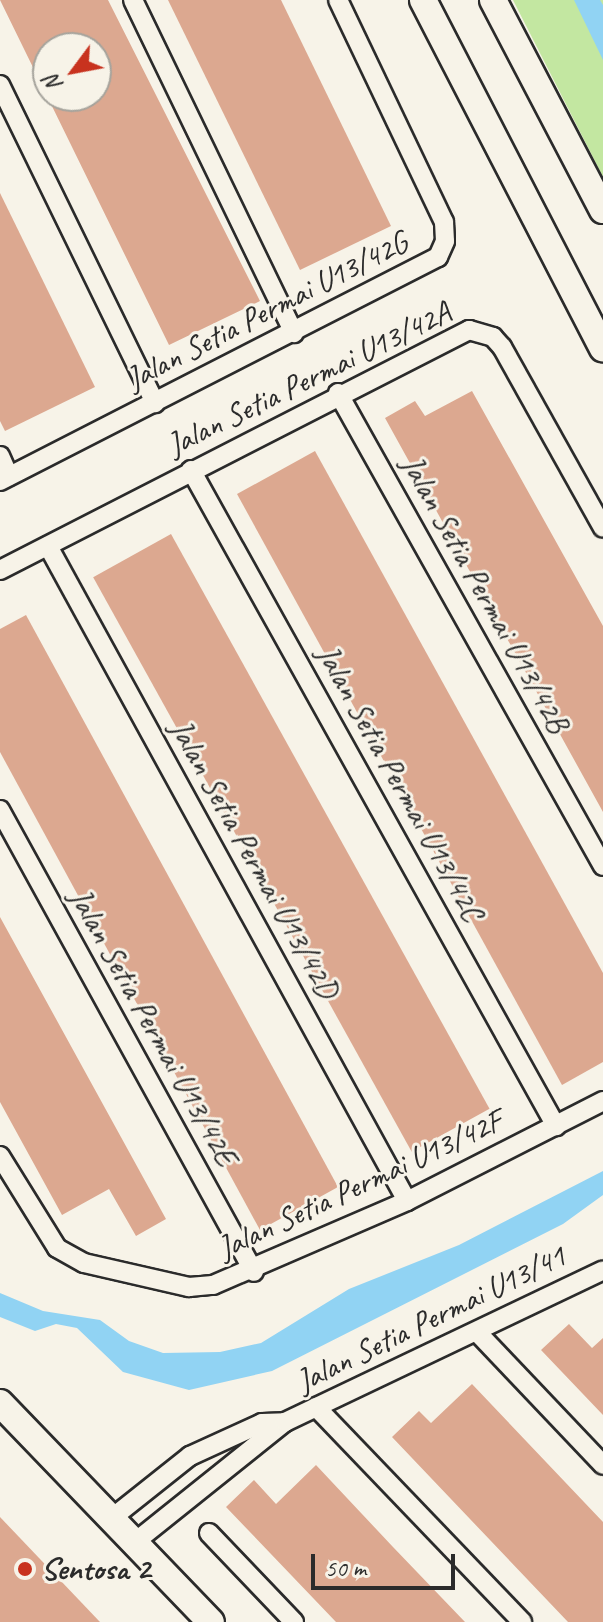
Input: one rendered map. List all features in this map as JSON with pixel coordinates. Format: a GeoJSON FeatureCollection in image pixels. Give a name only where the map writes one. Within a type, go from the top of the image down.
{"type":"FeatureCollection","features":[{"type":"Feature","properties":{"kind":"main road"},"geometry":{"type":"LineString","coordinates":[[423,0],[603,348]]}},
{"type":"Feature","properties":{"kind":"main road"},"geometry":{"type":"LineString","coordinates":[[493,0],[595,176],[602,206]]}},
{"type":"Feature","properties":{"kind":"main road"},"geometry":{"type":"LineString","coordinates":[[0,1403],[211,1622]]}},
{"type":"Feature","properties":{"kind":"street"},"geometry":{"type":"LineString","coordinates":[[133,0],[294,333]]}},
{"type":"Feature","properties":{"kind":"street","name":"Jalan Setia Permai U13/42G"},"geometry":{"type":"LineString","coordinates":[[5,478],[423,269],[438,257],[445,241],[444,222],[338,0]]}},
{"type":"Feature","properties":{"kind":"street"},"geometry":{"type":"LineString","coordinates":[[0,85],[155,403]]}},
{"type":"Feature","properties":{"kind":"street","name":"Jalan Setia Permai U13/42A"},"geometry":{"type":"LineString","coordinates":[[0,570],[338,393],[456,333],[469,330],[493,337],[603,528]]}},
{"type":"Feature","properties":{"kind":"street","name":"Jalan Setia Permai U13/42B"},"geometry":{"type":"LineString","coordinates":[[338,393],[603,866]]}},
{"type":"Feature","properties":{"kind":"street"},"geometry":{"type":"LineString","coordinates":[[0,456],[5,478]]}},
{"type":"Feature","properties":{"kind":"street","name":"Jalan Setia Permai U13/42C"},"geometry":{"type":"LineString","coordinates":[[191,470],[556,1126]]}},
{"type":"Feature","properties":{"kind":"street","name":"Jalan Setia Permai U13/42D"},"geometry":{"type":"LineString","coordinates":[[48,546],[407,1201]]}},
{"type":"Feature","properties":{"kind":"street","name":"Jalan Setia Permai U13/42E"},"geometry":{"type":"LineString","coordinates":[[0,810],[254,1272]]}},
{"type":"Feature","properties":{"kind":"street","name":"Jalan Setia Permai U13/42F"},"geometry":{"type":"LineString","coordinates":[[0,1156],[41,1229],[57,1248],[84,1263],[189,1287],[213,1285],[254,1272],[407,1201],[603,1101]]}},
{"type":"Feature","properties":{"kind":"street","name":"Jalan Setia Permai U13/41"},"geometry":{"type":"LineString","coordinates":[[135,1542],[285,1422],[603,1270]]}},
{"type":"Feature","properties":{"kind":"street"},"geometry":{"type":"LineString","coordinates":[[477,1332],[603,1465]]}},
{"type":"Feature","properties":{"kind":"street"},"geometry":{"type":"LineString","coordinates":[[316,1407],[522,1622]]}},
{"type":"Feature","properties":{"kind":"street","name":"Jalan Setia Permai U13/41"},"geometry":{"type":"LineString","coordinates":[[112,1518],[190,1456],[262,1423],[285,1422]]}},
{"type":"Feature","properties":{"kind":"street"},"geometry":{"type":"LineString","coordinates":[[209,1533],[294,1622]]}},
{"type":"Feature","properties":{"kind":"green space"},"geometry":{"type":"Polygon","coordinates":[[[513,0],[603,0],[603,177],[513,0]]]}},
{"type":"Feature","properties":{"kind":"water"},"geometry":{"type":"Polygon","coordinates":[[[574,0],[600,0],[603,5],[603,60],[574,0]]]}},
{"type":"Feature","properties":{"kind":"water"},"geometry":{"type":"Polygon","coordinates":[[[603,1171],[603,1195],[563,1224],[272,1371],[189,1390],[123,1372],[77,1328],[56,1324],[35,1331],[0,1317],[0,1293],[43,1311],[100,1320],[129,1341],[163,1353],[220,1352],[261,1343],[349,1289],[459,1245],[603,1171]]]}},
{"type":"Feature","properties":{"kind":"building"},"geometry":{"type":"Polygon","coordinates":[[[0,0],[108,0],[260,301],[169,345],[55,112],[112,112],[112,32],[32,32],[32,65],[0,0]]]}},
{"type":"Feature","properties":{"kind":"building"},"geometry":{"type":"Polygon","coordinates":[[[168,0],[281,0],[391,226],[300,270],[168,0]]]}},
{"type":"Feature","properties":{"kind":"building"},"geometry":{"type":"Polygon","coordinates":[[[0,193],[95,387],[5,431],[0,421],[0,193]]]}},
{"type":"Feature","properties":{"kind":"building"},"geometry":{"type":"Polygon","coordinates":[[[472,391],[603,626],[603,812],[385,418],[415,401],[425,416],[472,391]]]}},
{"type":"Feature","properties":{"kind":"building"},"geometry":{"type":"Polygon","coordinates":[[[315,451],[603,973],[603,1062],[562,1085],[237,494],[315,451]]]}},
{"type":"Feature","properties":{"kind":"building"},"geometry":{"type":"Polygon","coordinates":[[[171,534],[490,1109],[412,1152],[93,577],[171,534]]]}},
{"type":"Feature","properties":{"kind":"building"},"geometry":{"type":"Polygon","coordinates":[[[26,615],[338,1187],[260,1230],[0,752],[0,629],[26,615]]]}},
{"type":"Feature","properties":{"kind":"building"},"geometry":{"type":"Polygon","coordinates":[[[0,917],[166,1219],[136,1236],[109,1189],[62,1215],[0,1102],[0,917]]]}},
{"type":"Feature","properties":{"kind":"building"},"geometry":{"type":"Polygon","coordinates":[[[569,1324],[592,1348],[603,1338],[603,1415],[541,1350],[569,1324]]]}},
{"type":"Feature","properties":{"kind":"building"},"geometry":{"type":"Polygon","coordinates":[[[472,1384],[603,1522],[603,1622],[568,1622],[392,1437],[419,1411],[431,1423],[472,1384]]]}},
{"type":"Feature","properties":{"kind":"building"},"geometry":{"type":"Polygon","coordinates":[[[316,1465],[465,1622],[336,1622],[226,1507],[254,1480],[276,1504],[316,1465]]]}},
{"type":"Feature","properties":{"kind":"building","name":"Sentosa 2"},"geometry":{"type":"Polygon","coordinates":[[[0,1517],[100,1622],[0,1622],[0,1517]]]}},
{"type":"Feature","properties":{"kind":"place","name":"Sentosa 2"},"geometry":{"type":"Point","coordinates":[25,1569]}}]}
